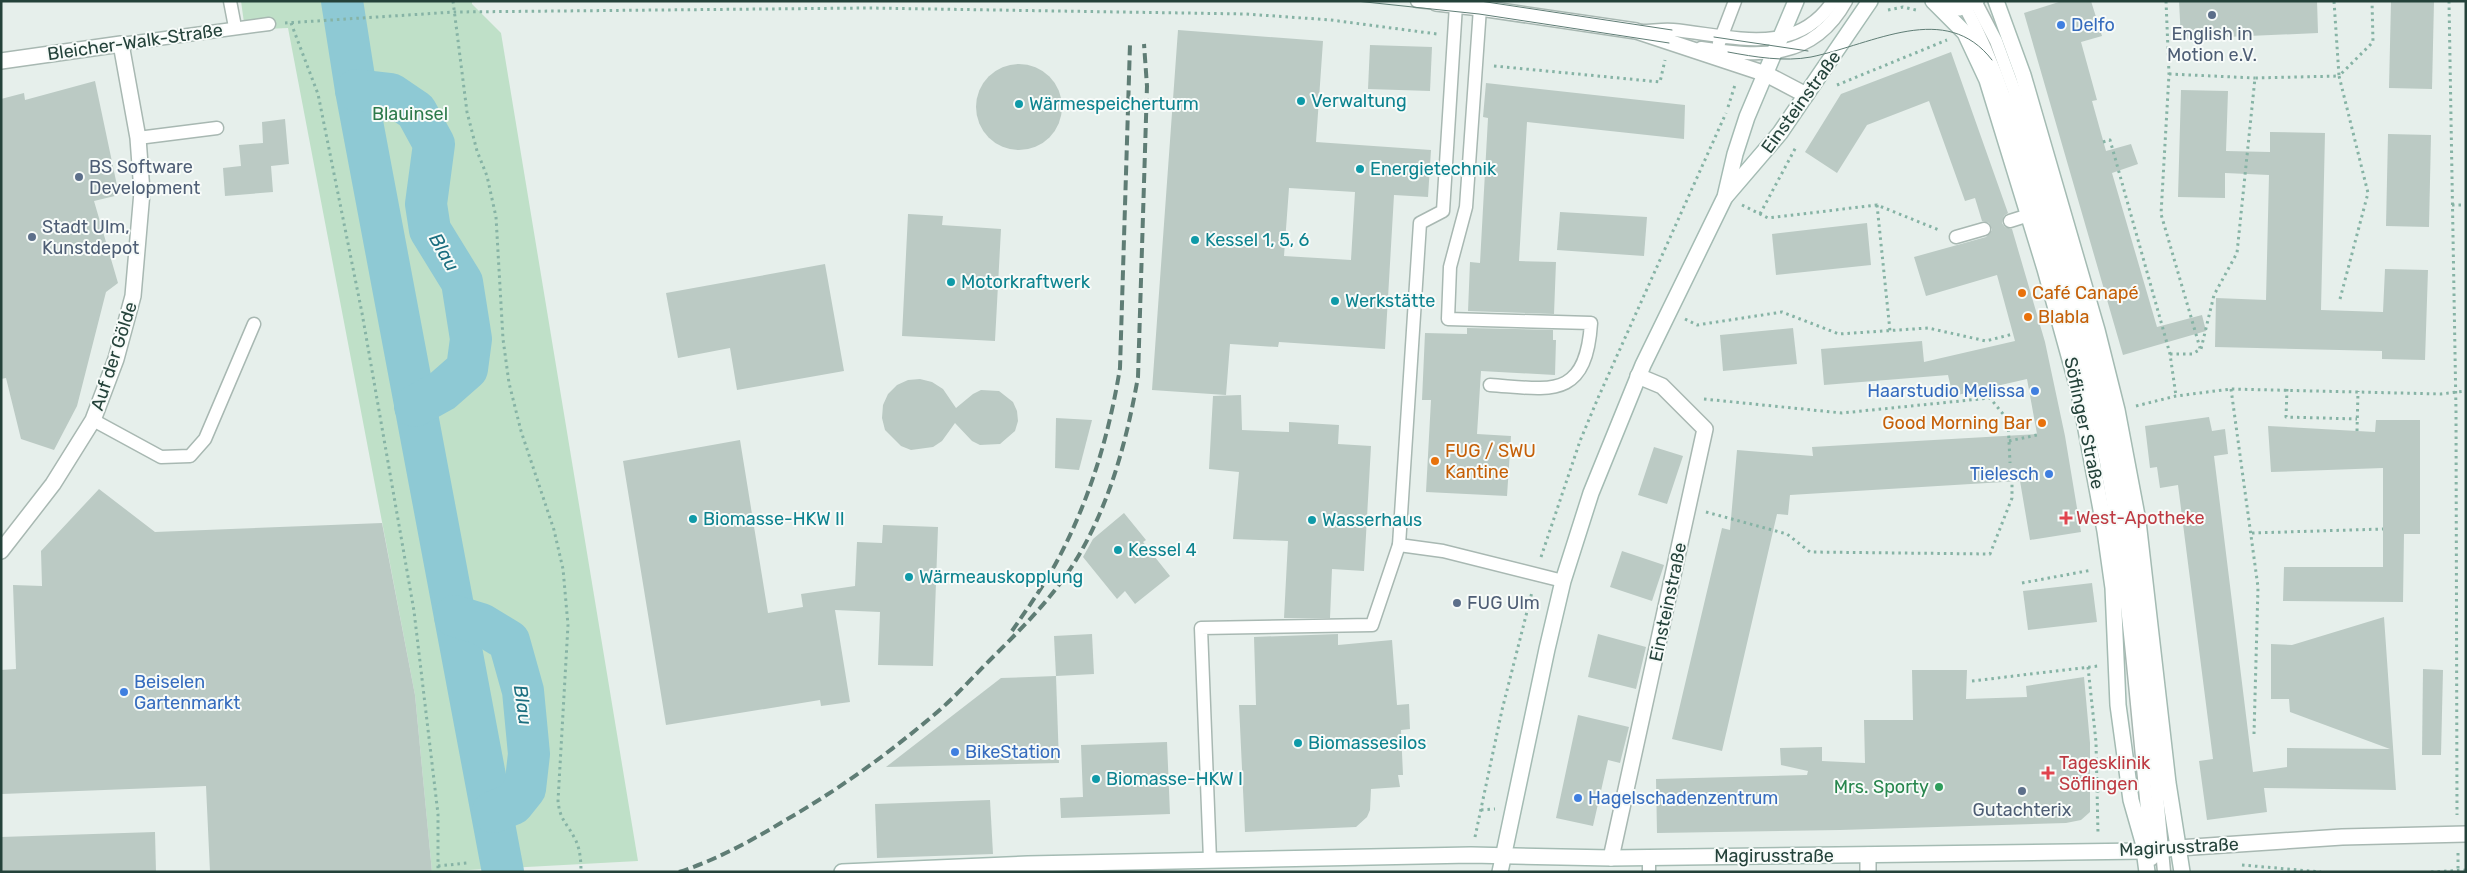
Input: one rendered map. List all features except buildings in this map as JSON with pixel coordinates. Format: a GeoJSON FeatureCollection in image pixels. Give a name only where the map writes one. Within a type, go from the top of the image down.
{"type":"FeatureCollection","features":[{"type":"Feature","properties":{"kind":"street","name":"Einsteinstraße"},"geometry":{"type":"LineString","coordinates":[[1500,872],[1532,712],[1564,581],[1604,458],[1638,376],[1725,197],[1735,154],[1747,117],[1796,1]]}},
{"type":"Feature","properties":{"kind":"street","name":"Einsteinstraße"},"geometry":{"type":"LineString","coordinates":[[1725,197],[1774,140],[1870,1]]}},
{"type":"Feature","properties":{"kind":"street","name":"Söflinger Straße"},"geometry":{"type":"LineString","coordinates":[[1996,1],[2025,84],[2097,330],[2117,410],[2138,521],[2168,782],[2182,872]]}},
{"type":"Feature","properties":{"kind":"street"},"geometry":{"type":"LineString","coordinates":[[1434,2],[1636,31],[1669,43],[1715,53],[1766,74],[1806,96]]}},
{"type":"Feature","properties":{"kind":"street"},"geometry":{"type":"LineString","coordinates":[[1934,2],[1946,7],[1971,2]]}},
{"type":"Feature","properties":{"kind":"street","name":"Söflinger Straße"},"geometry":{"type":"LineString","coordinates":[[1934,2],[1960,27],[1970,41],[1987,80],[2029,215],[2079,392],[2100,496],[2110,567],[2118,705],[2129,787],[2152,850],[2147,872]]}},
{"type":"Feature","properties":{"kind":"street","name":"Bleicher-Walk-Straße"},"geometry":{"type":"LineString","coordinates":[[1,61],[121,44]]}},
{"type":"Feature","properties":{"kind":"street","name":"Auf der Gölde"},"geometry":{"type":"LineString","coordinates":[[1,551],[53,484],[93,420],[116,359],[133,296],[142,192],[138,138],[121,44]]}},
{"type":"Feature","properties":{"kind":"street","name":"Einsteinstraße"},"geometry":{"type":"LineString","coordinates":[[1611,858],[1705,429],[1662,386],[1638,376]]}},
{"type":"Feature","properties":{"kind":"street","name":"Magirusstraße"},"geometry":{"type":"LineString","coordinates":[[842,872],[1028,864],[1504,856],[1611,858],[1649,865],[1868,855],[2100,852],[2342,837],[2461,834]]}},
{"type":"Feature","properties":{"kind":"street"},"geometry":{"type":"LineString","coordinates":[[1868,855],[1868,872]]}},
{"type":"Feature","properties":{"kind":"lane"},"geometry":{"type":"LineString","coordinates":[[230,1],[235,27]]}},
{"type":"Feature","properties":{"kind":"lane"},"geometry":{"type":"LineString","coordinates":[[1418,1],[1434,2]]}},
{"type":"Feature","properties":{"kind":"lane"},"geometry":{"type":"LineString","coordinates":[[1735,1],[1715,53],[1775,52],[1794,48],[1812,40],[1828,27],[1846,1]]}},
{"type":"Feature","properties":{"kind":"lane"},"geometry":{"type":"LineString","coordinates":[[1636,31],[1672,30],[1721,38],[1753,39],[1781,37],[1797,32],[1812,24],[1833,1]]}},
{"type":"Feature","properties":{"kind":"lane"},"geometry":{"type":"LineString","coordinates":[[1971,2],[2015,125],[2075,331],[2102,444],[2119,548],[2152,850],[2164,872]]}},
{"type":"Feature","properties":{"kind":"lane"},"geometry":{"type":"LineString","coordinates":[[1971,2],[1996,40],[2014,90],[2088,337],[2107,416],[2130,552],[2154,872]]}},
{"type":"Feature","properties":{"kind":"lane"},"geometry":{"type":"LineString","coordinates":[[1210,860],[1201,628],[1372,625],[1398,545],[1420,223],[1443,211],[1456,5]]}},
{"type":"Feature","properties":{"kind":"lane"},"geometry":{"type":"LineString","coordinates":[[1480,8],[1466,207],[1450,267],[1448,319],[1590,323],[1584,360],[1578,370],[1563,384],[1550,389],[1490,385]]}},
{"type":"Feature","properties":{"kind":"lane","name":"Bleicher-Walk-Straße"},"geometry":{"type":"LineString","coordinates":[[121,44],[235,27],[269,24]]}},
{"type":"Feature","properties":{"kind":"lane"},"geometry":{"type":"LineString","coordinates":[[1970,41],[1992,60]]}},
{"type":"Feature","properties":{"kind":"lane"},"geometry":{"type":"LineString","coordinates":[[138,138],[217,128]]}},
{"type":"Feature","properties":{"kind":"lane"},"geometry":{"type":"LineString","coordinates":[[2010,221],[2029,215]]}},
{"type":"Feature","properties":{"kind":"lane"},"geometry":{"type":"LineString","coordinates":[[1956,237],[1984,229]]}},
{"type":"Feature","properties":{"kind":"lane"},"geometry":{"type":"LineString","coordinates":[[93,420],[161,457],[190,456],[205,439],[254,324]]}},
{"type":"Feature","properties":{"kind":"lane"},"geometry":{"type":"LineString","coordinates":[[1398,545],[1443,551],[1564,581]]}},
{"type":"Feature","properties":{"kind":"path"},"geometry":{"type":"LineString","coordinates":[[453,1],[467,112],[477,151],[487,176],[496,217],[503,340],[509,383],[521,431],[554,530],[563,569],[568,625],[558,801],[562,821],[574,836],[578,847],[582,872]]}},
{"type":"Feature","properties":{"kind":"path"},"geometry":{"type":"LineString","coordinates":[[2166,1],[2169,74],[2161,214],[2200,349]]}},
{"type":"Feature","properties":{"kind":"path"},"geometry":{"type":"LineString","coordinates":[[2334,1],[2339,76],[2368,193],[2340,299]]}},
{"type":"Feature","properties":{"kind":"path"},"geometry":{"type":"LineString","coordinates":[[2169,74],[2255,78],[2339,76],[2373,42],[2372,1]]}},
{"type":"Feature","properties":{"kind":"path"},"geometry":{"type":"LineString","coordinates":[[2449,1],[2461,834],[2458,870]]}},
{"type":"Feature","properties":{"kind":"path"},"geometry":{"type":"LineString","coordinates":[[438,872],[438,814],[414,611],[362,313],[318,94],[291,23],[385,15],[454,12],[869,8],[1246,14],[1331,20],[1454,36]]}},
{"type":"Feature","properties":{"kind":"path"},"geometry":{"type":"LineString","coordinates":[[1832,87],[1954,38]]}},
{"type":"Feature","properties":{"kind":"path"},"geometry":{"type":"LineString","coordinates":[[1476,65],[1660,82],[1669,43]]}},
{"type":"Feature","properties":{"kind":"path"},"geometry":{"type":"LineString","coordinates":[[2170,354],[2192,354],[2200,349],[2214,296],[2236,253],[2255,78]]}},
{"type":"Feature","properties":{"kind":"path"},"geometry":{"type":"LineString","coordinates":[[2103,142],[2110,140],[2170,354],[2176,396]]}},
{"type":"Feature","properties":{"kind":"path"},"geometry":{"type":"LineString","coordinates":[[1760,214],[1800,141]]}},
{"type":"Feature","properties":{"kind":"path"},"geometry":{"type":"LineString","coordinates":[[1725,197],[1768,218],[1877,205],[1956,237]]}},
{"type":"Feature","properties":{"kind":"path"},"geometry":{"type":"LineString","coordinates":[[1877,205],[1890,331]]}},
{"type":"Feature","properties":{"kind":"path"},"geometry":{"type":"LineString","coordinates":[[2452,205],[2466,205]]}},
{"type":"Feature","properties":{"kind":"path"},"geometry":{"type":"LineString","coordinates":[[1669,311],[1697,325],[1782,312],[1839,334],[1928,328],[1986,341],[2013,334]]}},
{"type":"Feature","properties":{"kind":"path"},"geometry":{"type":"LineString","coordinates":[[2117,410],[2176,396],[2231,389],[2441,394],[2466,391]]}},
{"type":"Feature","properties":{"kind":"path"},"geometry":{"type":"LineString","coordinates":[[2231,389],[2258,587],[2254,734]]}},
{"type":"Feature","properties":{"kind":"path"},"geometry":{"type":"LineString","coordinates":[[2287,389],[2286,417],[2358,419]]}},
{"type":"Feature","properties":{"kind":"path"},"geometry":{"type":"LineString","coordinates":[[2357,431],[2358,391]]}},
{"type":"Feature","properties":{"kind":"path"},"geometry":{"type":"LineString","coordinates":[[1697,398],[1842,413],[1990,398],[2008,420],[2010,463]]}},
{"type":"Feature","properties":{"kind":"path"},"geometry":{"type":"LineString","coordinates":[[2009,441],[2037,435]]}},
{"type":"Feature","properties":{"kind":"path"},"geometry":{"type":"LineString","coordinates":[[1688,506],[1787,534],[1810,552],[1990,554],[2012,498],[2012,482]]}},
{"type":"Feature","properties":{"kind":"path"},"geometry":{"type":"LineString","coordinates":[[2252,533],[2383,529]]}},
{"type":"Feature","properties":{"kind":"path"},"geometry":{"type":"LineString","coordinates":[[2022,583],[2110,567]]}},
{"type":"Feature","properties":{"kind":"path"},"geometry":{"type":"LineString","coordinates":[[1972,681],[2116,664]]}},
{"type":"Feature","properties":{"kind":"path"},"geometry":{"type":"LineString","coordinates":[[2088,667],[2096,742],[2097,813],[2100,852]]}},
{"type":"Feature","properties":{"kind":"path"},"geometry":{"type":"LineString","coordinates":[[438,866],[467,863]]}},
{"type":"Feature","properties":{"kind":"path"},"geometry":{"type":"LineString","coordinates":[[2431,872],[2466,870]]}},
{"type":"Feature","properties":{"kind":"green space","name":"Blauinsel"},"geometry":{"type":"Polygon","coordinates":[[[241,1],[472,1],[472,4],[501,33],[638,861],[432,872],[415,695],[288,28],[245,30],[241,1]]]}},
{"type":"Feature","properties":{"kind":"waterway","name":"Blau"},"geometry":{"type":"LineString","coordinates":[[342,1],[356,90],[503,872]]}},
{"type":"Feature","properties":{"kind":"waterway","name":"Blau"},"geometry":{"type":"LineString","coordinates":[[356,90],[391,94],[416,111],[434,144],[426,204],[430,230],[462,282],[471,339],[467,369],[442,391],[415,406]]}},
{"type":"Feature","properties":{"kind":"waterway","name":"Blau"},"geometry":{"type":"LineString","coordinates":[[455,616],[481,624],[509,641],[523,691],[529,754],[525,789],[513,804],[493,812]]}},
{"type":"Feature","properties":{"kind":"tram line"},"geometry":{"type":"LineString","coordinates":[[1356,1],[1479,14],[1669,43]]}},
{"type":"Feature","properties":{"kind":"tram line"},"geometry":{"type":"LineString","coordinates":[[1480,1],[1672,30]]}},
{"type":"Feature","properties":{"kind":"tram line"},"geometry":{"type":"LineString","coordinates":[[1728,52],[1770,58],[1811,57],[1884,36],[1931,29],[1953,32],[1974,42],[1992,60]]}},
{"type":"Feature","properties":{"kind":"tram line"},"geometry":{"type":"LineString","coordinates":[[1714,37],[1808,51]]}},
{"type":"Feature","properties":{"kind":"railway"},"geometry":{"type":"LineString","coordinates":[[1012,631],[1035,598],[1068,540],[1088,492],[1110,419],[1120,368],[1130,44]]}},
{"type":"Feature","properties":{"kind":"railway"},"geometry":{"type":"LineString","coordinates":[[679,872],[720,856],[772,828],[843,784],[899,743],[949,702],[1026,624],[1049,598],[1079,555],[1109,491],[1129,423],[1138,377],[1147,86],[1144,44]]}},
{"type":"Feature","properties":{"kind":"place","name":"English in Motion e.V."},"geometry":{"type":"Point","coordinates":[2212,15]}},
{"type":"Feature","properties":{"kind":"place","name":"Delfo"},"geometry":{"type":"Point","coordinates":[2061,25]}},
{"type":"Feature","properties":{"kind":"place","name":"Verwaltung"},"geometry":{"type":"Point","coordinates":[1301,101]}},
{"type":"Feature","properties":{"kind":"place","name":"Wärmespeicherturm"},"geometry":{"type":"Point","coordinates":[1019,104]}},
{"type":"Feature","properties":{"kind":"place","name":"Energietechnik"},"geometry":{"type":"Point","coordinates":[1360,169]}},
{"type":"Feature","properties":{"kind":"place","name":"BS Software Development"},"geometry":{"type":"Point","coordinates":[79,177]}},
{"type":"Feature","properties":{"kind":"place","name":"Stadt Ulm, Kunstdepot"},"geometry":{"type":"Point","coordinates":[32,237]}},
{"type":"Feature","properties":{"kind":"place","name":"Kessel 1, 5, 6"},"geometry":{"type":"Point","coordinates":[1195,240]}},
{"type":"Feature","properties":{"kind":"place","name":"Motorkraftwerk"},"geometry":{"type":"Point","coordinates":[951,282]}},
{"type":"Feature","properties":{"kind":"place","name":"Café Canapé"},"geometry":{"type":"Point","coordinates":[2022,293]}},
{"type":"Feature","properties":{"kind":"place","name":"Werkstätte"},"geometry":{"type":"Point","coordinates":[1335,301]}},
{"type":"Feature","properties":{"kind":"place","name":"Blabla"},"geometry":{"type":"Point","coordinates":[2028,317]}},
{"type":"Feature","properties":{"kind":"place","name":"Haarstudio Melissa"},"geometry":{"type":"Point","coordinates":[2035,391]}},
{"type":"Feature","properties":{"kind":"place","name":"Good Morning Bar"},"geometry":{"type":"Point","coordinates":[2042,423]}},
{"type":"Feature","properties":{"kind":"place","name":"FUG / SWU Kantine"},"geometry":{"type":"Point","coordinates":[1435,461]}},
{"type":"Feature","properties":{"kind":"place","name":"Tielesch"},"geometry":{"type":"Point","coordinates":[2049,474]}},
{"type":"Feature","properties":{"kind":"place","name":"West-Apotheke"},"geometry":{"type":"Point","coordinates":[2066,518]}},
{"type":"Feature","properties":{"kind":"place","name":"Biomasse-HKW II"},"geometry":{"type":"Point","coordinates":[693,519]}},
{"type":"Feature","properties":{"kind":"place","name":"Wasserhaus"},"geometry":{"type":"Point","coordinates":[1312,520]}},
{"type":"Feature","properties":{"kind":"place","name":"Kessel 4"},"geometry":{"type":"Point","coordinates":[1118,550]}},
{"type":"Feature","properties":{"kind":"place","name":"Wärmeauskopplung"},"geometry":{"type":"Point","coordinates":[909,577]}},
{"type":"Feature","properties":{"kind":"place","name":"FUG Ulm"},"geometry":{"type":"Point","coordinates":[1457,603]}},
{"type":"Feature","properties":{"kind":"place","name":"Beiselen Gartenmarkt"},"geometry":{"type":"Point","coordinates":[124,692]}},
{"type":"Feature","properties":{"kind":"place","name":"Biomassesilos"},"geometry":{"type":"Point","coordinates":[1298,743]}},
{"type":"Feature","properties":{"kind":"place","name":"BikeStation"},"geometry":{"type":"Point","coordinates":[955,752]}},
{"type":"Feature","properties":{"kind":"place","name":"Tagesklinik Söflingen"},"geometry":{"type":"Point","coordinates":[2048,773]}},
{"type":"Feature","properties":{"kind":"place","name":"Biomasse-HKW I"},"geometry":{"type":"Point","coordinates":[1096,779]}},
{"type":"Feature","properties":{"kind":"place","name":"Mrs. Sporty"},"geometry":{"type":"Point","coordinates":[1939,787]}},
{"type":"Feature","properties":{"kind":"place","name":"Gutachterix"},"geometry":{"type":"Point","coordinates":[2022,791]}},
{"type":"Feature","properties":{"kind":"place","name":"Hagelschadenzentrum"},"geometry":{"type":"Point","coordinates":[1578,798]}}]}
